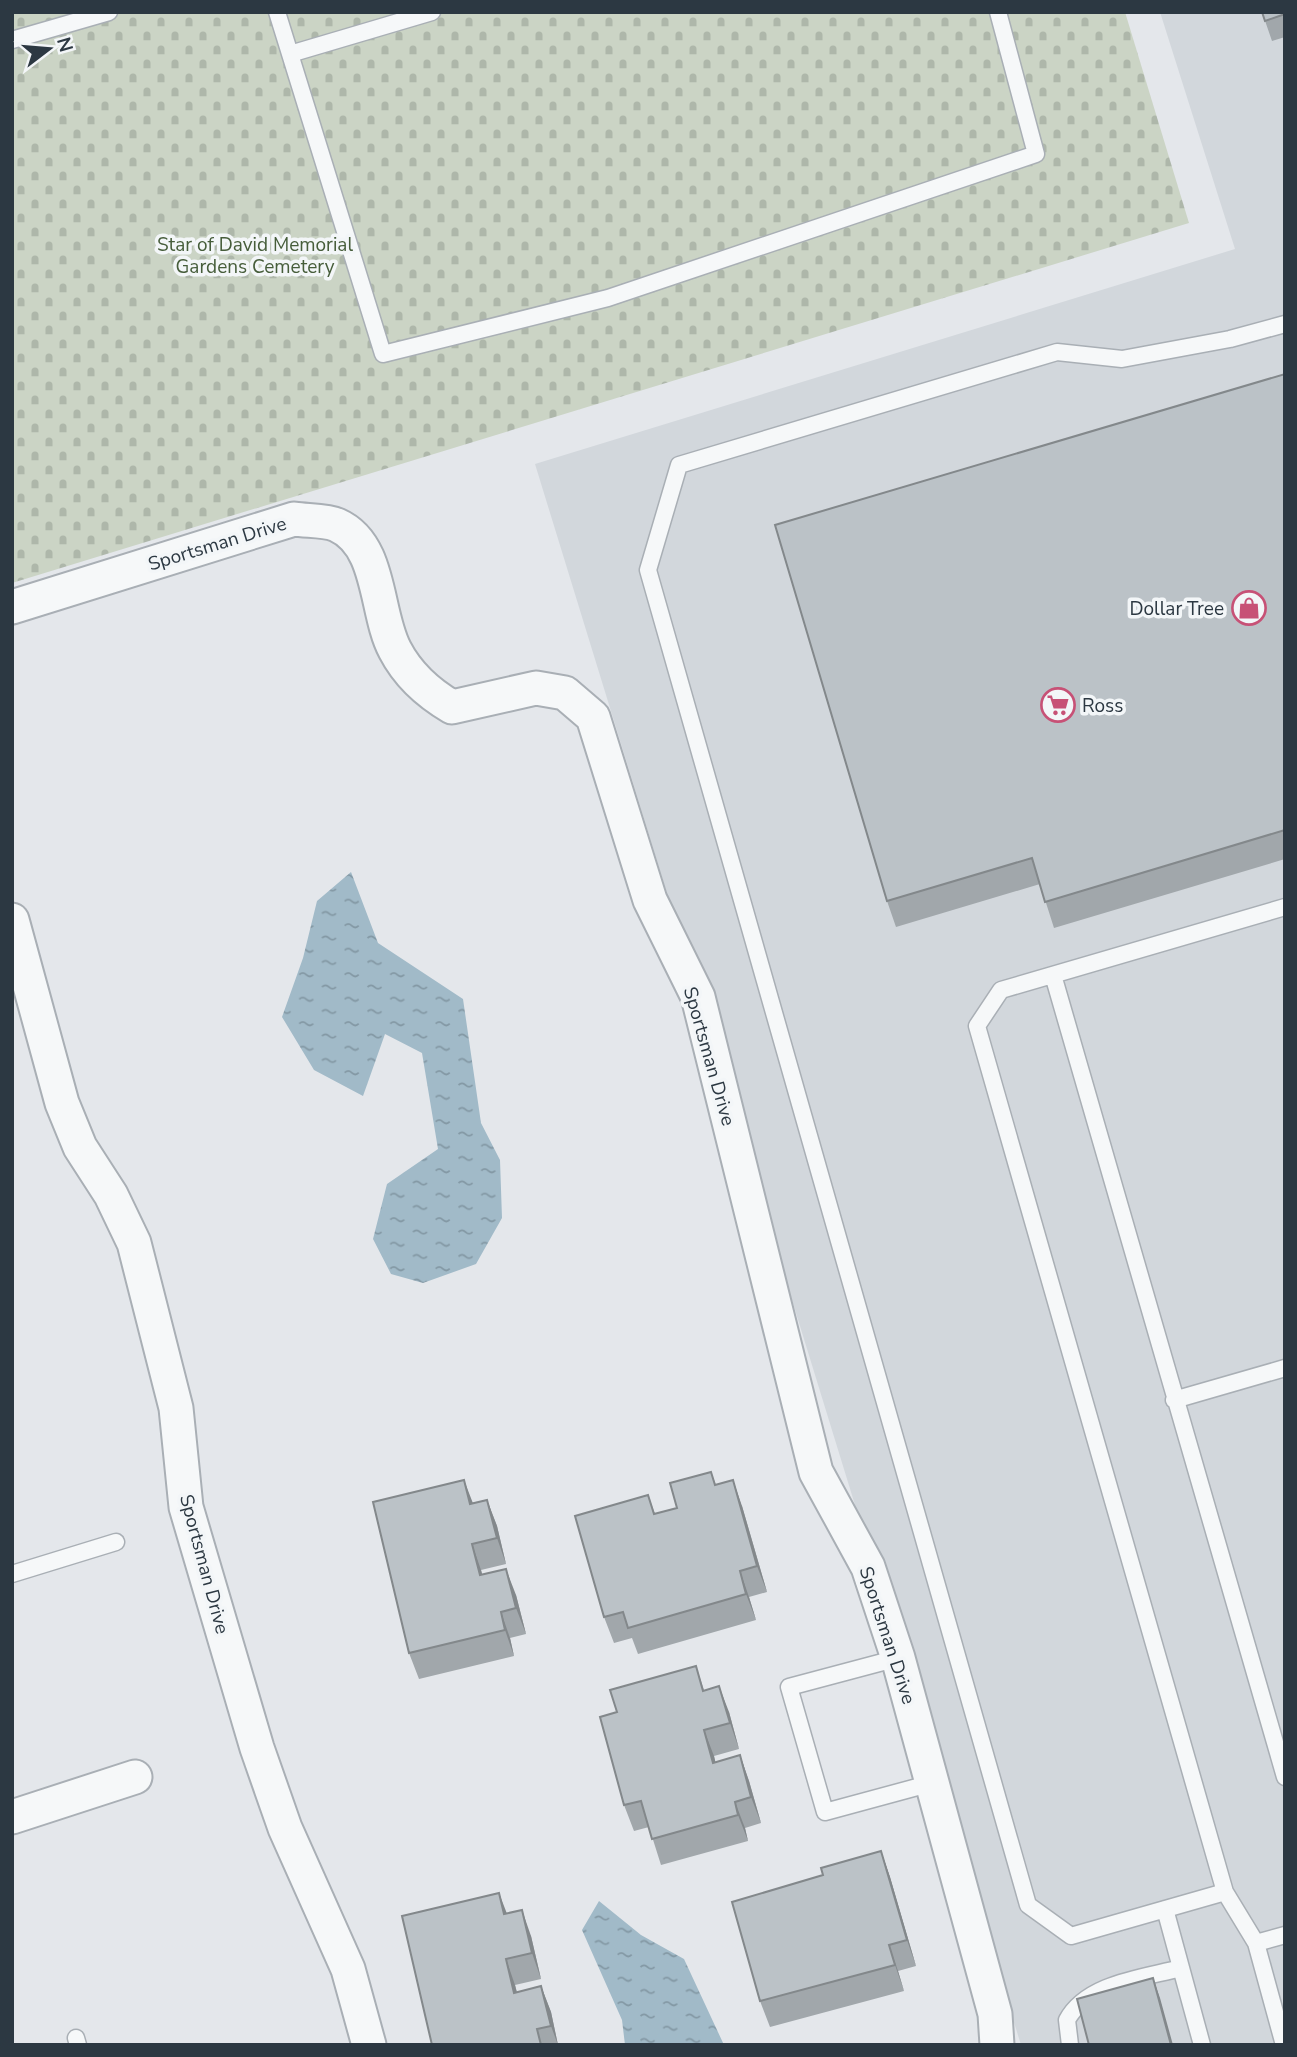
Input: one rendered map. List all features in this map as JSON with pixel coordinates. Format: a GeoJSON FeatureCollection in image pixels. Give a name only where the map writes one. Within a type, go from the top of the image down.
{"type":"FeatureCollection","features":[{"type":"Feature","properties":{"kind":"street","name":"Sportsman Drive"},"geometry":{"type":"LineString","coordinates":[[12,607],[294,519],[338,525],[366,551],[394,649],[411,675],[430,694],[452,707],[536,688],[565,694],[593,717],[650,900],[698,998],[816,1472],[868,1567],[898,1658],[995,2014],[997,2045]]}},
{"type":"Feature","properties":{"kind":"street","name":"Sportsman Drive"},"geometry":{"type":"LineString","coordinates":[[12,920],[62,1103],[80,1147],[111,1195],[134,1243],[176,1408],[190,1520],[257,1748],[285,1828],[348,1969],[369,2045]]}},
{"type":"Feature","properties":{"kind":"street"},"geometry":{"type":"LineString","coordinates":[[12,1817],[135,1777]]}},
{"type":"Feature","properties":{"kind":"lane"},"geometry":{"type":"LineString","coordinates":[[12,40],[108,12]]}},
{"type":"Feature","properties":{"kind":"lane"},"geometry":{"type":"LineString","coordinates":[[277,12],[383,354],[608,298],[1036,154],[998,12]]}},
{"type":"Feature","properties":{"kind":"lane"},"geometry":{"type":"LineString","coordinates":[[290,54],[432,12]]}},
{"type":"Feature","properties":{"kind":"lane"},"geometry":{"type":"LineString","coordinates":[[1225,1892],[1071,1936],[1028,1905],[648,570],[679,465],[1057,352],[1122,359],[1230,339],[1285,324]]}},
{"type":"Feature","properties":{"kind":"lane"},"geometry":{"type":"LineString","coordinates":[[1284,2045],[1256,1943],[1225,1892],[977,1026],[1002,990],[1285,907]]}},
{"type":"Feature","properties":{"kind":"lane"},"geometry":{"type":"LineString","coordinates":[[1053,975],[1285,1777]]}},
{"type":"Feature","properties":{"kind":"lane"},"geometry":{"type":"LineString","coordinates":[[1174,1400],[1285,1368]]}},
{"type":"Feature","properties":{"kind":"lane"},"geometry":{"type":"LineString","coordinates":[[12,1574],[116,1542]]}},
{"type":"Feature","properties":{"kind":"lane"},"geometry":{"type":"LineString","coordinates":[[898,1658],[789,1687],[825,1812],[932,1783]]}},
{"type":"Feature","properties":{"kind":"lane"},"geometry":{"type":"LineString","coordinates":[[1165,1909],[1202,2045]]}},
{"type":"Feature","properties":{"kind":"lane"},"geometry":{"type":"LineString","coordinates":[[1256,1943],[1285,1935]]}},
{"type":"Feature","properties":{"kind":"lane"},"geometry":{"type":"LineString","coordinates":[[1070,2045],[1067,2020],[1080,2001],[1097,1992],[1181,1968]]}},
{"type":"Feature","properties":{"kind":"shaded area"},"geometry":{"type":"Polygon","coordinates":[[[1160,12],[1285,12],[1285,2045],[1021,2045],[535,464],[1235,249],[1160,12]]]}},
{"type":"Feature","properties":{"kind":"green space","name":"Star of David Memorial Gardens Cemetery"},"geometry":{"type":"Polygon","coordinates":[[[12,12],[1125,12],[1189,223],[12,583],[12,12]]]}},
{"type":"Feature","properties":{"kind":"water"},"geometry":{"type":"Polygon","coordinates":[[[351,872],[378,943],[463,999],[481,1123],[500,1160],[502,1218],[476,1264],[423,1283],[391,1274],[373,1239],[387,1184],[438,1149],[422,1053],[385,1034],[363,1096],[314,1070],[282,1017],[303,958],[317,901],[351,872]]]}},
{"type":"Feature","properties":{"kind":"water"},"geometry":{"type":"Polygon","coordinates":[[[599,1901],[641,1935],[684,1959],[724,2045],[625,2045],[622,2020],[582,1930],[599,1901]]]}},
{"type":"Feature","properties":{"kind":"building"},"geometry":{"type":"Polygon","coordinates":[[[1262,12],[1285,12],[1285,14],[1265,21],[1262,12]]]}},
{"type":"Feature","properties":{"kind":"building","name":"Ross"},"geometry":{"type":"Polygon","coordinates":[[[1285,374],[1285,830],[1045,902],[1032,858],[887,901],[775,525],[1285,374]]]}},
{"type":"Feature","properties":{"kind":"building"},"geometry":{"type":"Polygon","coordinates":[[[711,1472],[715,1485],[733,1480],[757,1566],[740,1571],[746,1594],[628,1628],[623,1612],[604,1617],[575,1516],[648,1495],[654,1514],[677,1508],[670,1483],[711,1472]]]}},
{"type":"Feature","properties":{"kind":"building"},"geometry":{"type":"Polygon","coordinates":[[[464,1480],[470,1504],[487,1500],[497,1538],[472,1544],[480,1575],[506,1569],[516,1608],[501,1612],[505,1630],[409,1653],[373,1502],[464,1480]]]}},
{"type":"Feature","properties":{"kind":"building"},"geometry":{"type":"Polygon","coordinates":[[[696,1666],[703,1691],[719,1686],[730,1723],[704,1730],[713,1763],[740,1755],[751,1797],[735,1802],[738,1815],[652,1839],[641,1801],[624,1805],[600,1717],[617,1712],[610,1690],[696,1666]]]}},
{"type":"Feature","properties":{"kind":"building"},"geometry":{"type":"Polygon","coordinates":[[[881,1851],[907,1940],[889,1945],[895,1965],[760,2001],[732,1902],[823,1875],[821,1868],[881,1851]]]}},
{"type":"Feature","properties":{"kind":"building"},"geometry":{"type":"Polygon","coordinates":[[[499,1893],[504,1914],[522,1910],[532,1953],[506,1959],[514,1993],[541,1986],[551,2026],[537,2029],[541,2045],[432,2045],[402,1916],[499,1893]]]}},
{"type":"Feature","properties":{"kind":"building"},"geometry":{"type":"Polygon","coordinates":[[[1153,1978],[1171,2045],[1089,2045],[1077,1999],[1153,1978]]]}},
{"type":"Feature","properties":{"kind":"place","name":"Dollar Tree"},"geometry":{"type":"Point","coordinates":[1249,608]}},
{"type":"Feature","properties":{"kind":"place","name":"Ross"},"geometry":{"type":"Point","coordinates":[1058,705]}}]}
